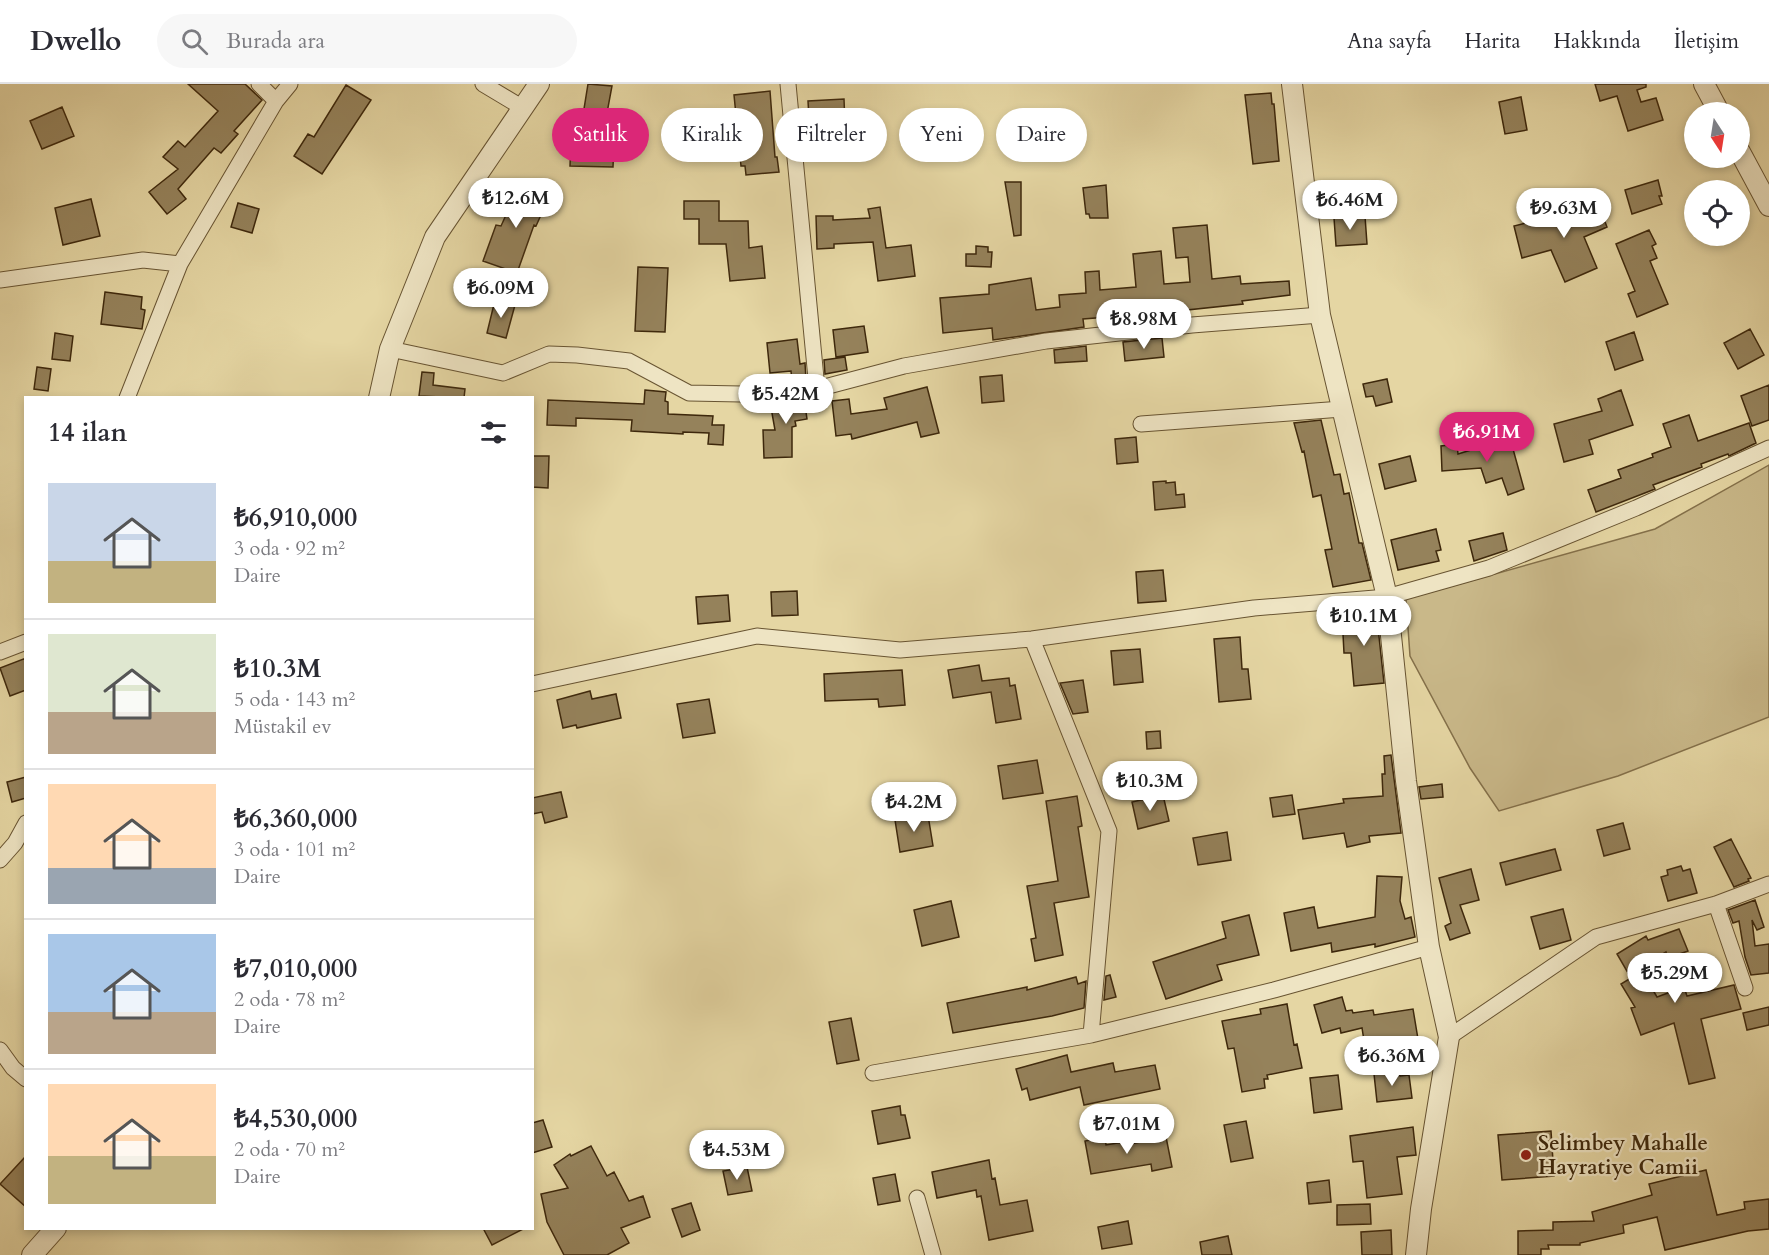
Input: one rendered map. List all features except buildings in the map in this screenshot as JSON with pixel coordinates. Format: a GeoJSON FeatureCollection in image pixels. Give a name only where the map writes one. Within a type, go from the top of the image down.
{"type":"FeatureCollection","features":[{"type":"Feature","properties":{"kind":"street"},"geometry":{"type":"LineString","coordinates":[[260,84],[276,101]]}},
{"type":"Feature","properties":{"kind":"street"},"geometry":{"type":"LineString","coordinates":[[129,396],[180,264],[276,101],[290,84]]}},
{"type":"Feature","properties":{"kind":"street"},"geometry":{"type":"LineString","coordinates":[[483,84],[523,108]]}},
{"type":"Feature","properties":{"kind":"street"},"geometry":{"type":"LineString","coordinates":[[378,396],[390,348],[435,237],[539,84]]}},
{"type":"Feature","properties":{"kind":"street"},"geometry":{"type":"LineString","coordinates":[[788,84],[818,389]]}},
{"type":"Feature","properties":{"kind":"street"},"geometry":{"type":"LineString","coordinates":[[1292,84],[1320,315],[1387,597],[1406,781],[1429,947],[1449,1036],[1421,1209],[1416,1255]]}},
{"type":"Feature","properties":{"kind":"street"},"geometry":{"type":"LineString","coordinates":[[1704,84],[1714,102]]}},
{"type":"Feature","properties":{"kind":"street"},"geometry":{"type":"LineString","coordinates":[[1749,168],[1769,206]]}},
{"type":"Feature","properties":{"kind":"street"},"geometry":{"type":"LineString","coordinates":[[0,280],[143,260],[180,264]]}},
{"type":"Feature","properties":{"kind":"street"},"geometry":{"type":"LineString","coordinates":[[390,348],[503,374],[549,354],[629,361],[689,393],[741,394],[818,389],[904,366],[1046,341],[1192,325],[1320,315]]}},
{"type":"Feature","properties":{"kind":"street"},"geometry":{"type":"LineString","coordinates":[[1141,424],[1342,409]]}},
{"type":"Feature","properties":{"kind":"street"},"geometry":{"type":"LineString","coordinates":[[534,684],[757,636],[900,650],[1032,639],[1254,608],[1387,597],[1489,568],[1635,508],[1769,448]]}},
{"type":"Feature","properties":{"kind":"street"},"geometry":{"type":"LineString","coordinates":[[1032,639],[1108,831],[1091,1035]]}},
{"type":"Feature","properties":{"kind":"street"},"geometry":{"type":"LineString","coordinates":[[0,652],[24,643]]}},
{"type":"Feature","properties":{"kind":"street"},"geometry":{"type":"LineString","coordinates":[[0,860],[15,843],[24,827]]}},
{"type":"Feature","properties":{"kind":"street"},"geometry":{"type":"LineString","coordinates":[[1449,1036],[1596,937],[1716,904],[1769,884]]}},
{"type":"Feature","properties":{"kind":"street"},"geometry":{"type":"LineString","coordinates":[[1716,904],[1745,988]]}},
{"type":"Feature","properties":{"kind":"street"},"geometry":{"type":"LineString","coordinates":[[873,1073],[1091,1035],[1274,990],[1429,947]]}},
{"type":"Feature","properties":{"kind":"street"},"geometry":{"type":"LineString","coordinates":[[0,1050],[24,1077]]}},
{"type":"Feature","properties":{"kind":"street"},"geometry":{"type":"LineString","coordinates":[[917,1198],[933,1255]]}},
{"type":"Feature","properties":{"kind":"street"},"geometry":{"type":"LineString","coordinates":[[32,1255],[54,1230]]}},
{"type":"Feature","properties":{"kind":"shaded area"},"geometry":{"type":"Polygon","coordinates":[[[1769,465],[1769,717],[1618,776],[1499,811],[1470,768],[1410,656],[1406,599],[1655,529],[1769,465]]]}},
{"type":"Feature","properties":{"kind":"place","name":"Selimbey Mahalle Hayratiye Camii"},"geometry":{"type":"Point","coordinates":[1526,1155]}}]}
